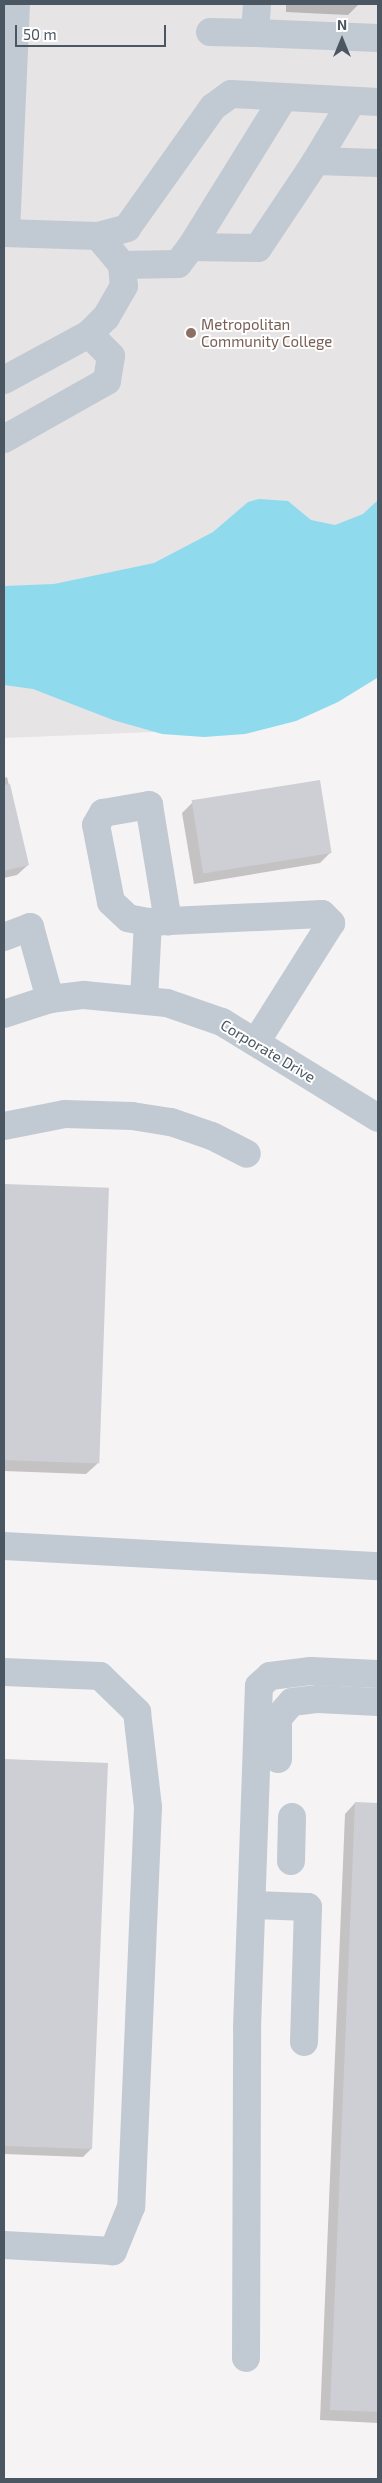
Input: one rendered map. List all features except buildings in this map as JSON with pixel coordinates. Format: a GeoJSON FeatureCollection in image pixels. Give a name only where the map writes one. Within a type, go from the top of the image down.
{"type":"FeatureCollection","features":[{"type":"Feature","properties":{"kind":"street"},"geometry":{"type":"LineString","coordinates":[[16,4],[5,233],[98,236],[127,228],[213,107],[231,94],[365,101]]}},
{"type":"Feature","properties":{"kind":"street"},"geometry":{"type":"LineString","coordinates":[[255,33],[257,4]]}},
{"type":"Feature","properties":{"kind":"street"},"geometry":{"type":"LineString","coordinates":[[210,32],[378,38]]}},
{"type":"Feature","properties":{"kind":"street"},"geometry":{"type":"LineString","coordinates":[[122,265],[178,264],[191,247],[284,97]]}},
{"type":"Feature","properties":{"kind":"street"},"geometry":{"type":"LineString","coordinates":[[191,247],[258,248],[316,162],[365,101]]}},
{"type":"Feature","properties":{"kind":"street"},"geometry":{"type":"LineString","coordinates":[[316,162],[378,163]]}},
{"type":"Feature","properties":{"kind":"street"},"geometry":{"type":"LineString","coordinates":[[4,380],[98,325],[124,286],[122,265],[98,236]]}},
{"type":"Feature","properties":{"kind":"street"},"geometry":{"type":"LineString","coordinates":[[4,439],[107,381],[111,356],[98,325]]}},
{"type":"Feature","properties":{"kind":"street"},"geometry":{"type":"LineString","coordinates":[[144,1000],[158,922],[322,914],[331,923],[256,1042]]}},
{"type":"Feature","properties":{"kind":"street"},"geometry":{"type":"LineString","coordinates":[[4,937],[30,927],[50,999]]}},
{"type":"Feature","properties":{"kind":"street","name":"Corporate Drive"},"geometry":{"type":"LineString","coordinates":[[4,1014],[50,999],[84,995],[167,1003],[222,1022],[378,1118]]}},
{"type":"Feature","properties":{"kind":"street"},"geometry":{"type":"LineString","coordinates":[[4,1126],[65,1114],[132,1116],[170,1122],[212,1136],[247,1154]]}},
{"type":"Feature","properties":{"kind":"street"},"geometry":{"type":"LineString","coordinates":[[4,1546],[378,1566]]}},
{"type":"Feature","properties":{"kind":"street"},"geometry":{"type":"LineString","coordinates":[[246,2358],[247,2028],[259,1686],[270,1676],[311,1671],[378,1674]]}},
{"type":"Feature","properties":{"kind":"street"},"geometry":{"type":"LineString","coordinates":[[4,1672],[100,1676],[137,1712],[148,1806],[131,2207],[113,2251],[4,2245]]}},
{"type":"Feature","properties":{"kind":"street"},"geometry":{"type":"LineString","coordinates":[[278,1759],[278,1718],[292,1702],[318,1699],[378,1702]]}},
{"type":"Feature","properties":{"kind":"street"},"geometry":{"type":"LineString","coordinates":[[254,1838],[291,1839]]}},
{"type":"Feature","properties":{"kind":"street"},"geometry":{"type":"LineString","coordinates":[[252,1905],[308,1907],[304,2042]]}},
{"type":"Feature","properties":{"kind":"shaded area","name":"Metropolitan Community College"},"geometry":{"type":"Polygon","coordinates":[[[4,4],[378,4],[378,662],[229,729],[4,738],[4,4]]]}},
{"type":"Feature","properties":{"kind":"water"},"geometry":{"type":"Polygon","coordinates":[[[259,499],[288,501],[311,520],[335,525],[363,514],[378,500],[377,678],[338,702],[296,721],[245,734],[204,737],[162,734],[113,720],[33,689],[4,685],[4,586],[54,584],[154,563],[213,532],[248,502],[259,499]]]}},
{"type":"Feature","properties":{"kind":"place","name":"Metropolitan Community College"},"geometry":{"type":"Point","coordinates":[191,333]}}]}
